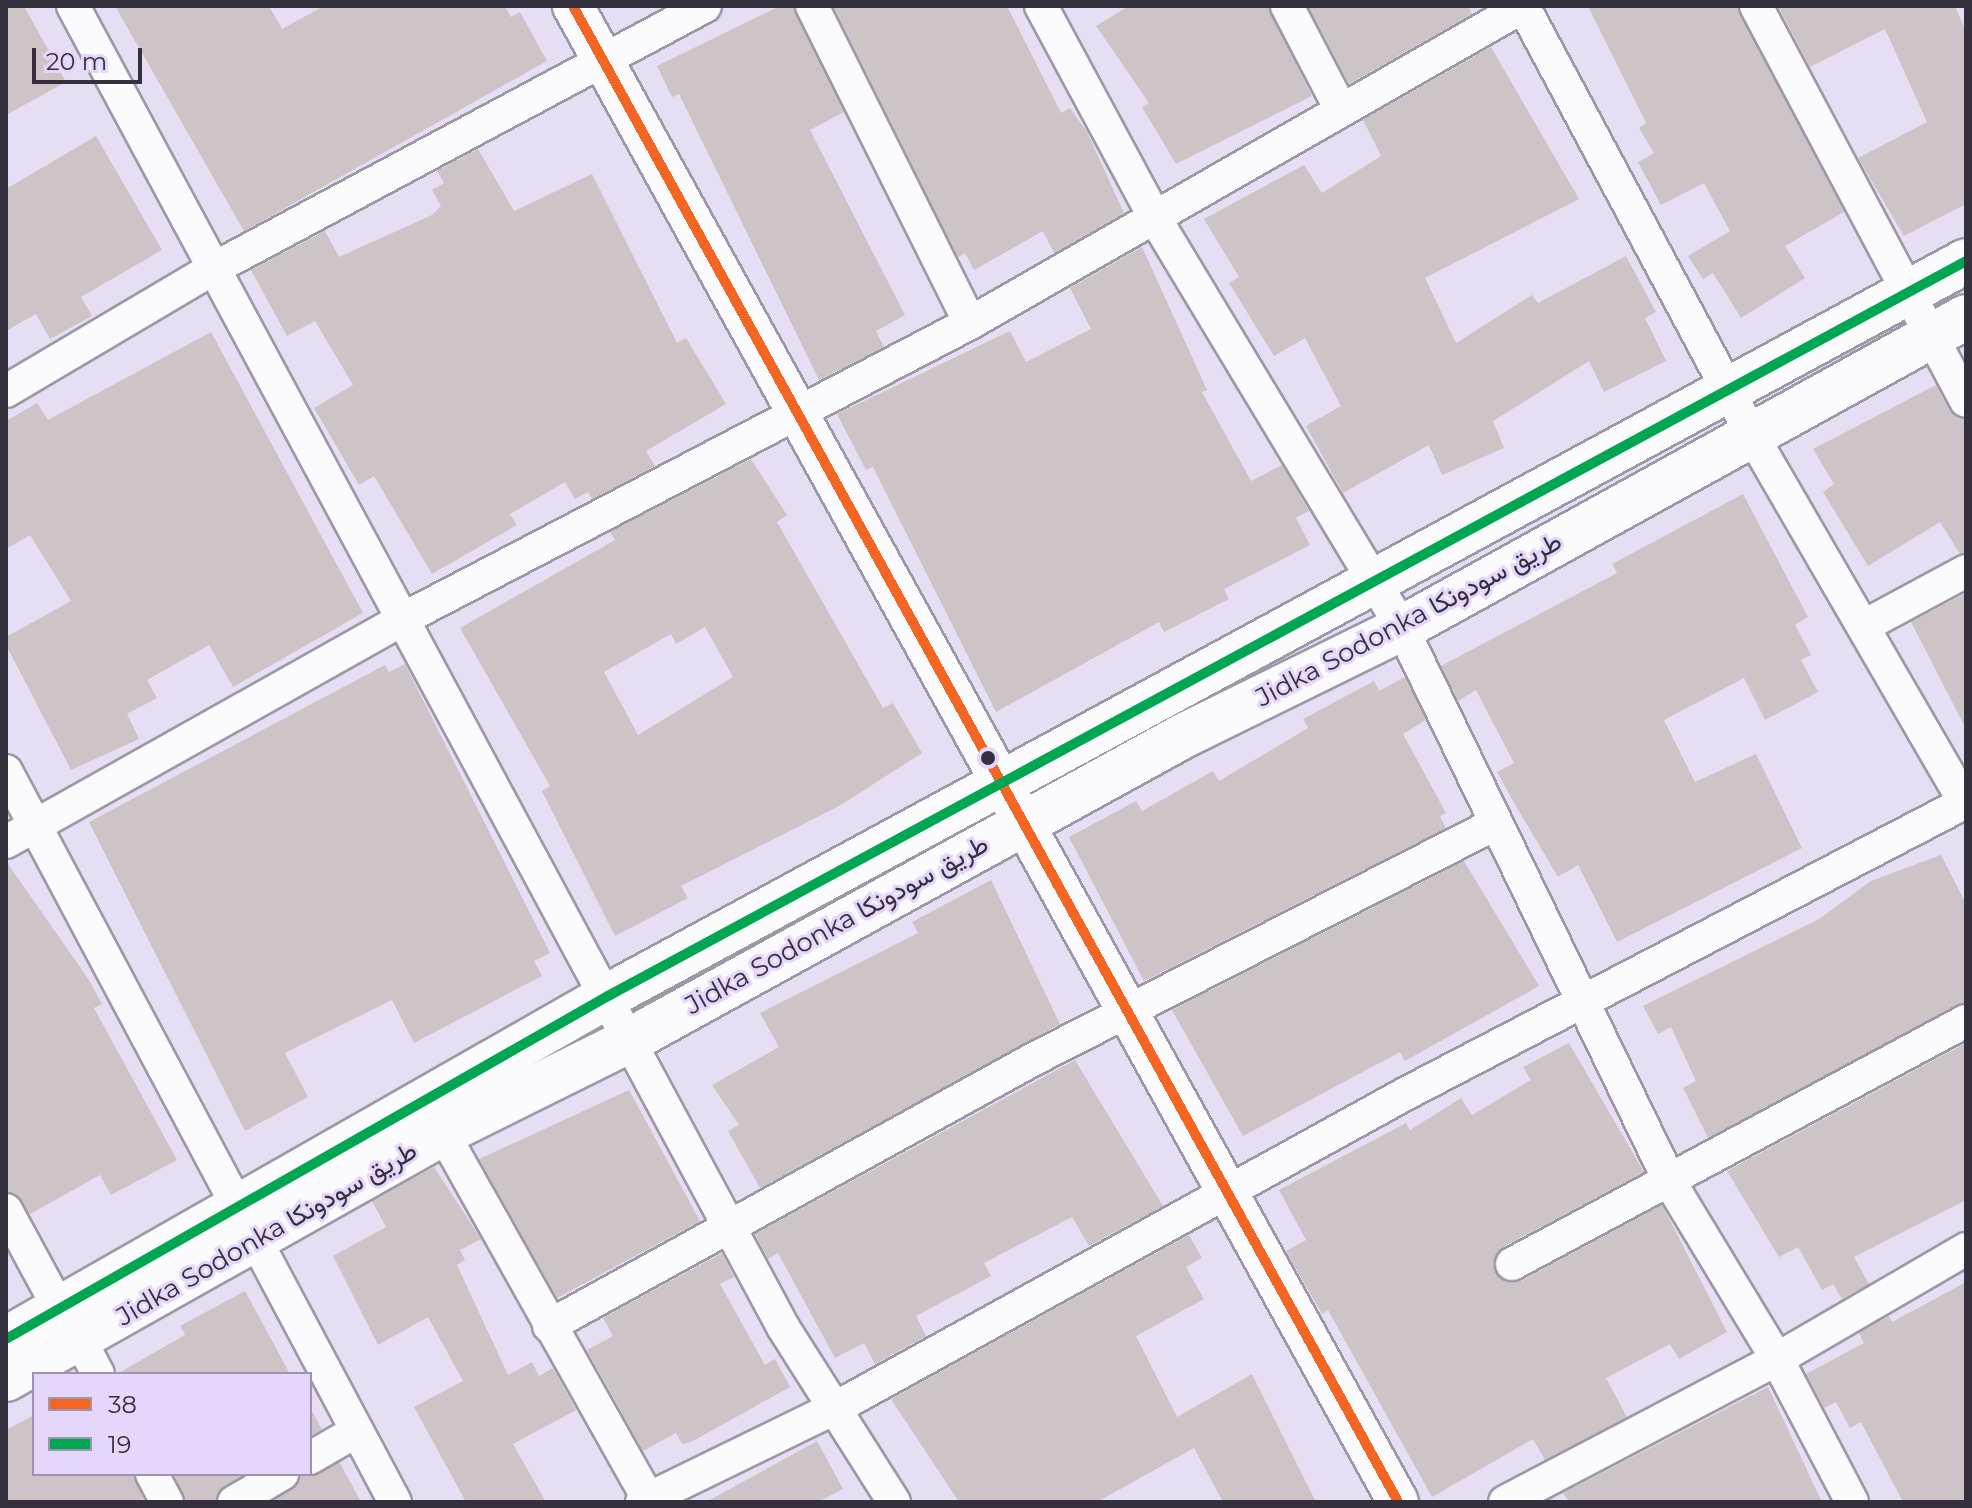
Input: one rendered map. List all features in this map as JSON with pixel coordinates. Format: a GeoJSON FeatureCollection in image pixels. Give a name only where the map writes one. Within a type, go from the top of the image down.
{"type":"FeatureCollection","features":[{"type":"Feature","properties":{"kind":"main road","name":"Jidka Sodonka طريق سودونكا"},"geometry":{"type":"LineString","coordinates":[[245,1229],[632,1039],[1376,586],[1966,261]]}},
{"type":"Feature","properties":{"kind":"main road","name":"Jidka Sodonka طريق سودونكا"},"geometry":{"type":"LineString","coordinates":[[6,1379],[80,1341],[245,1229],[608,996],[1011,806],[1402,628],[1948,327]]}},
{"type":"Feature","properties":{"kind":"main road","name":"Jidka Sodonka طريق سودونكا"},"geometry":{"type":"LineString","coordinates":[[6,1339],[80,1341]]}},
{"type":"Feature","properties":{"kind":"street"},"geometry":{"type":"LineString","coordinates":[[73,6],[211,270],[733,1226],[783,1327],[839,1406],[894,1502]]}},
{"type":"Feature","properties":{"kind":"street"},"geometry":{"type":"LineString","coordinates":[[573,6],[1011,806],[1132,1014],[1227,1196],[1398,1502]]}},
{"type":"Feature","properties":{"kind":"street"},"geometry":{"type":"LineString","coordinates":[[6,391],[211,270],[600,57],[705,6]]}},
{"type":"Feature","properties":{"kind":"street"},"geometry":{"type":"LineString","coordinates":[[812,6],[970,323]]}},
{"type":"Feature","properties":{"kind":"street"},"geometry":{"type":"LineString","coordinates":[[1041,6],[1156,220],[1402,628],[1493,825],[1587,1003],[1671,1184],[1777,1359],[1852,1502]]}},
{"type":"Feature","properties":{"kind":"street"},"geometry":{"type":"LineString","coordinates":[[1287,6],[1339,106]]}},
{"type":"Feature","properties":{"kind":"street"},"geometry":{"type":"LineString","coordinates":[[6,842],[401,620],[800,416],[970,323],[1156,220],[1339,106],[1523,6],[1753,437],[1966,803],[1587,1003],[1407,1093],[1227,1196],[839,1406],[647,1501],[443,1133]]}},
{"type":"Feature","properties":{"kind":"street"},"geometry":{"type":"LineString","coordinates":[[1756,6],[1907,293],[1948,327],[1966,401]]}},
{"type":"Feature","properties":{"kind":"street"},"geometry":{"type":"LineString","coordinates":[[1864,626],[1966,571]]}},
{"type":"Feature","properties":{"kind":"street"},"geometry":{"type":"LineString","coordinates":[[6,771],[245,1229],[395,1502]]}},
{"type":"Feature","properties":{"kind":"street"},"geometry":{"type":"LineString","coordinates":[[549,1326],[1032,1060],[1132,1014],[1493,825]]}},
{"type":"Feature","properties":{"kind":"street"},"geometry":{"type":"LineString","coordinates":[[1512,1264],[1671,1184],[1966,1021]]}},
{"type":"Feature","properties":{"kind":"street"},"geometry":{"type":"LineString","coordinates":[[6,1210],[80,1341]]}},
{"type":"Feature","properties":{"kind":"street"},"geometry":{"type":"LineString","coordinates":[[1505,1502],[1963,1257]]}},
{"type":"Feature","properties":{"kind":"street"},"geometry":{"type":"LineString","coordinates":[[312,1457],[355,1432]]}},
{"type":"Feature","properties":{"kind":"street"},"geometry":{"type":"LineString","coordinates":[[153,1476],[167,1502]]}},
{"type":"Feature","properties":{"kind":"street"},"geometry":{"type":"LineString","coordinates":[[234,1502],[279,1476]]}},
{"type":"Feature","properties":{"kind":"building"},"geometry":{"type":"Polygon","coordinates":[[[6,6],[24,6],[66,82],[6,115],[6,6]]]}},
{"type":"Feature","properties":{"kind":"building"},"geometry":{"type":"Polygon","coordinates":[[[115,6],[269,6],[282,29],[324,6],[505,6],[511,17],[520,12],[547,61],[244,231],[115,6]]]}},
{"type":"Feature","properties":{"kind":"building"},"geometry":{"type":"Polygon","coordinates":[[[780,6],[793,6],[844,112],[810,130],[905,315],[876,331],[884,347],[819,380],[679,94],[672,97],[657,66],[780,6]]]}},
{"type":"Feature","properties":{"kind":"building"},"geometry":{"type":"Polygon","coordinates":[[[833,6],[1007,6],[1061,113],[1070,108],[1087,132],[1124,213],[1054,253],[1043,231],[974,270],[965,253],[958,257],[833,6]]]}},
{"type":"Feature","properties":{"kind":"building"},"geometry":{"type":"Polygon","coordinates":[[[1129,6],[1268,6],[1312,96],[1176,164],[1142,107],[1149,103],[1096,26],[1129,6]]]}},
{"type":"Feature","properties":{"kind":"building"},"geometry":{"type":"Polygon","coordinates":[[[1308,6],[1468,6],[1472,14],[1349,84],[1308,6]]]}},
{"type":"Feature","properties":{"kind":"building"},"geometry":{"type":"Polygon","coordinates":[[[1588,6],[1737,6],[1844,212],[1785,246],[1805,278],[1741,318],[1713,273],[1703,279],[1688,256],[1730,231],[1704,183],[1661,205],[1638,162],[1654,153],[1639,128],[1646,123],[1588,6]]]}},
{"type":"Feature","properties":{"kind":"building"},"geometry":{"type":"Polygon","coordinates":[[[1778,6],[1955,6],[1966,32],[1966,204],[1904,236],[1858,158],[1927,122],[1885,29],[1810,67],[1778,6]]]}},
{"type":"Feature","properties":{"kind":"building"},"geometry":{"type":"Polygon","coordinates":[[[1491,47],[1579,199],[1425,278],[1456,343],[1532,295],[1538,303],[1626,256],[1656,312],[1645,318],[1666,361],[1604,392],[1589,361],[1493,421],[1504,448],[1442,475],[1429,445],[1343,493],[1306,426],[1341,406],[1305,338],[1274,356],[1229,283],[1239,277],[1204,219],[1304,165],[1322,193],[1381,156],[1363,120],[1491,47]]]}},
{"type":"Feature","properties":{"kind":"building"},"geometry":{"type":"Polygon","coordinates":[[[96,136],[162,250],[81,297],[92,316],[50,339],[36,314],[6,331],[6,189],[96,136]]]}},
{"type":"Feature","properties":{"kind":"building"},"geometry":{"type":"Polygon","coordinates":[[[478,149],[514,211],[592,174],[677,343],[686,338],[726,404],[646,451],[655,466],[592,499],[588,492],[575,499],[565,482],[510,514],[517,525],[432,574],[374,476],[359,485],[314,408],[353,385],[315,321],[287,336],[251,270],[325,231],[339,257],[432,215],[441,206],[432,190],[444,183],[437,171],[478,149]]]}},
{"type":"Feature","properties":{"kind":"building"},"geometry":{"type":"Polygon","coordinates":[[[1142,247],[1207,390],[1202,392],[1251,481],[1282,465],[1309,511],[1296,518],[1310,545],[1224,589],[1229,599],[1164,632],[1159,622],[996,712],[873,467],[866,470],[837,414],[1010,331],[1026,362],[1091,329],[1070,288],[1142,247]]]}},
{"type":"Feature","properties":{"kind":"building"},"geometry":{"type":"Polygon","coordinates":[[[211,332],[363,613],[233,687],[209,645],[147,680],[157,698],[127,714],[139,739],[71,770],[6,645],[6,637],[71,601],[30,535],[6,549],[6,421],[37,403],[48,420],[211,332]]]}},
{"type":"Feature","properties":{"kind":"building"},"geometry":{"type":"Polygon","coordinates":[[[1936,385],[1950,411],[1966,420],[1966,552],[1960,554],[1940,522],[1868,566],[1823,492],[1834,484],[1813,449],[1936,385]]]}},
{"type":"Feature","properties":{"kind":"building"},"geometry":{"type":"Polygon","coordinates":[[[751,459],[787,515],[777,522],[883,708],[893,703],[922,753],[841,805],[681,886],[688,898],[615,936],[542,791],[550,786],[460,628],[615,540],[610,532],[751,459]],[[705,627],[676,644],[671,634],[604,672],[638,735],[733,677],[705,627]]]}},
{"type":"Feature","properties":{"kind":"building"},"geometry":{"type":"Polygon","coordinates":[[[1743,494],[1808,617],[1795,625],[1811,655],[1801,660],[1818,692],[1765,720],[1744,678],[1664,720],[1695,782],[1756,754],[1802,848],[1617,942],[1578,865],[1558,877],[1513,801],[1497,772],[1514,763],[1476,690],[1458,701],[1441,666],[1617,573],[1612,564],[1743,494]]]}},
{"type":"Feature","properties":{"kind":"building"},"geometry":{"type":"Polygon","coordinates":[[[1966,593],[1966,729],[1911,622],[1966,593]]]}},
{"type":"Feature","properties":{"kind":"building"},"geometry":{"type":"Polygon","coordinates":[[[405,664],[550,953],[534,961],[542,976],[414,1043],[392,1000],[285,1053],[308,1097],[245,1131],[89,822],[385,665],[389,672],[405,664]]]}},
{"type":"Feature","properties":{"kind":"building"},"geometry":{"type":"Polygon","coordinates":[[[1405,677],[1426,720],[1403,734],[1446,813],[1440,816],[1446,828],[1144,981],[1069,837],[1136,801],[1142,811],[1213,771],[1219,781],[1308,728],[1303,719],[1374,681],[1379,691],[1405,677]]]}},
{"type":"Feature","properties":{"kind":"building"},"geometry":{"type":"Polygon","coordinates":[[[1941,855],[1966,904],[1966,1002],[1708,1138],[1683,1088],[1696,1081],[1671,1027],[1658,1034],[1643,1006],[1819,919],[1871,881],[1941,855]]]}},
{"type":"Feature","properties":{"kind":"building"},"geometry":{"type":"Polygon","coordinates":[[[6,861],[89,980],[102,1004],[94,1008],[177,1160],[111,1195],[100,1175],[30,1214],[6,1191],[6,861]]]}},
{"type":"Feature","properties":{"kind":"building"},"geometry":{"type":"Polygon","coordinates":[[[1464,861],[1539,986],[1405,1061],[1400,1052],[1243,1136],[1172,1010],[1464,861]]]}},
{"type":"Feature","properties":{"kind":"building"},"geometry":{"type":"Polygon","coordinates":[[[991,880],[1060,1024],[760,1188],[728,1131],[739,1125],[712,1085],[779,1047],[760,1013],[918,933],[912,922],[991,880]]]}},
{"type":"Feature","properties":{"kind":"building"},"geometry":{"type":"Polygon","coordinates":[[[1569,1043],[1644,1172],[1503,1247],[1496,1274],[1521,1281],[1662,1205],[1727,1332],[1679,1359],[1670,1344],[1606,1378],[1627,1417],[1545,1460],[1533,1439],[1432,1497],[1328,1310],[1322,1314],[1286,1251],[1306,1240],[1279,1190],[1406,1123],[1410,1130],[1461,1098],[1472,1115],[1531,1080],[1523,1067],[1569,1043]]]}},
{"type":"Feature","properties":{"kind":"building"},"geometry":{"type":"Polygon","coordinates":[[[1966,1043],[1966,1200],[1854,1257],[1869,1284],[1842,1299],[1833,1284],[1822,1290],[1798,1247],[1779,1257],[1727,1171],[1966,1043]]]}},
{"type":"Feature","properties":{"kind":"building"},"geometry":{"type":"Polygon","coordinates":[[[1075,1060],[1163,1206],[1089,1246],[1072,1217],[984,1263],[991,1276],[916,1316],[926,1336],[875,1364],[864,1343],[835,1358],[778,1253],[768,1259],[755,1234],[1075,1060]]]}},
{"type":"Feature","properties":{"kind":"building"},"geometry":{"type":"Polygon","coordinates":[[[629,1090],[700,1221],[557,1298],[479,1159],[629,1090]]]}},
{"type":"Feature","properties":{"kind":"building"},"geometry":{"type":"Polygon","coordinates":[[[434,1167],[481,1239],[460,1250],[465,1260],[457,1265],[508,1375],[532,1362],[539,1376],[553,1368],[576,1410],[513,1444],[546,1502],[466,1502],[414,1407],[463,1381],[428,1317],[378,1345],[333,1256],[386,1227],[372,1201],[434,1167]]]}},
{"type":"Feature","properties":{"kind":"building"},"geometry":{"type":"Polygon","coordinates":[[[1189,1235],[1202,1258],[1186,1267],[1204,1299],[1136,1336],[1177,1417],[1252,1374],[1316,1502],[1223,1502],[1194,1448],[1097,1502],[959,1502],[891,1399],[1189,1235]]]}},
{"type":"Feature","properties":{"kind":"building"},"geometry":{"type":"Polygon","coordinates":[[[722,1253],[734,1277],[720,1284],[765,1365],[775,1359],[790,1387],[691,1442],[682,1444],[676,1433],[643,1451],[587,1350],[613,1336],[603,1318],[722,1253]]]}},
{"type":"Feature","properties":{"kind":"building"},"geometry":{"type":"Polygon","coordinates":[[[1966,1282],[1966,1502],[1903,1502],[1861,1422],[1850,1428],[1836,1402],[1824,1408],[1806,1374],[1864,1343],[1859,1333],[1889,1316],[1892,1322],[1966,1282]]]}},
{"type":"Feature","properties":{"kind":"building"},"geometry":{"type":"Polygon","coordinates":[[[245,1291],[289,1372],[120,1372],[185,1335],[180,1326],[245,1291]]]}},
{"type":"Feature","properties":{"kind":"building"},"geometry":{"type":"Polygon","coordinates":[[[1768,1387],[1822,1502],[1569,1502],[1563,1493],[1768,1387]]]}},
{"type":"Feature","properties":{"kind":"building"},"geometry":{"type":"Polygon","coordinates":[[[312,1412],[322,1429],[312,1435],[312,1412]]]}},
{"type":"Feature","properties":{"kind":"building"},"geometry":{"type":"Polygon","coordinates":[[[32,1416],[32,1476],[134,1476],[145,1502],[6,1502],[6,1430],[32,1416]]]}},
{"type":"Feature","properties":{"kind":"building"},"geometry":{"type":"Polygon","coordinates":[[[817,1441],[843,1489],[818,1502],[706,1502],[817,1441]]]}},
{"type":"Feature","properties":{"kind":"building"},"geometry":{"type":"Polygon","coordinates":[[[340,1463],[361,1502],[272,1502],[300,1476],[312,1476],[312,1472],[340,1463]]]}},
{"type":"Feature","properties":{"kind":"building"},"geometry":{"type":"Polygon","coordinates":[[[175,1476],[242,1476],[215,1502],[186,1502],[175,1476]]]}},
{"type":"Feature","properties":{"kind":"transit line","name":"38"},"geometry":{"type":"LineString","coordinates":[[573,6],[1398,1502]]}},
{"type":"Feature","properties":{"kind":"transit line","name":"19"},"geometry":{"type":"LineString","coordinates":[[6,1339],[608,996],[1966,261]]}}]}
